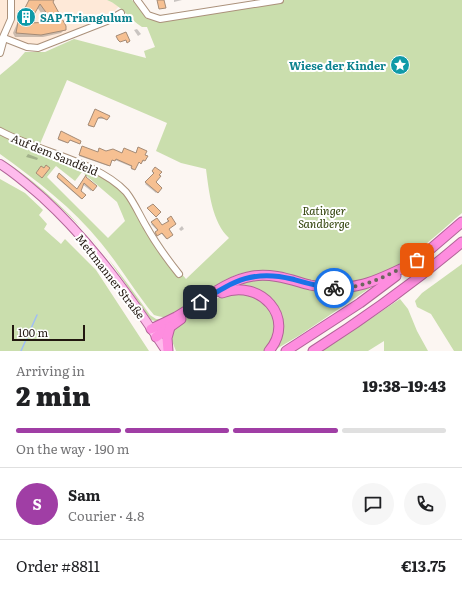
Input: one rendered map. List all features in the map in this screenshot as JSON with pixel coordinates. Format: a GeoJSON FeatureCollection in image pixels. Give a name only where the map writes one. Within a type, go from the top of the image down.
{"type":"FeatureCollection","features":[{"type":"Feature","properties":{"kind":"highway"},"geometry":{"type":"LineString","coordinates":[[286,351],[360,303],[417,260],[462,222]]}},
{"type":"Feature","properties":{"kind":"highway"},"geometry":{"type":"LineString","coordinates":[[313,351],[366,317],[431,269],[462,242]]}},
{"type":"Feature","properties":{"kind":"highway"},"geometry":{"type":"LineString","coordinates":[[154,333],[176,317],[230,284],[248,277],[268,275],[324,287],[349,288],[365,285],[381,279],[417,260]]}},
{"type":"Feature","properties":{"kind":"highway"},"geometry":{"type":"LineString","coordinates":[[154,333],[170,327],[221,293],[235,288],[250,290],[268,300],[277,316],[279,330],[275,342],[269,351]]}},
{"type":"Feature","properties":{"kind":"highway"},"geometry":{"type":"LineString","coordinates":[[167,351],[167,338],[170,327]]}},
{"type":"Feature","properties":{"kind":"main road","name":"Mettmanner Straße"},"geometry":{"type":"LineString","coordinates":[[1,166],[33,189],[72,226],[100,258],[167,351]]}},
{"type":"Feature","properties":{"kind":"street"},"geometry":{"type":"LineString","coordinates":[[0,53],[12,13],[11,0]]}},
{"type":"Feature","properties":{"kind":"street"},"geometry":{"type":"LineString","coordinates":[[137,0],[144,11],[152,17],[169,19],[247,4],[280,0]]}},
{"type":"Feature","properties":{"kind":"street"},"geometry":{"type":"LineString","coordinates":[[4,38],[27,47],[38,48],[107,21],[121,13]]}},
{"type":"Feature","properties":{"kind":"street"},"geometry":{"type":"LineString","coordinates":[[0,44],[4,38]]}},
{"type":"Feature","properties":{"kind":"street","name":"Auf dem Sandfeld"},"geometry":{"type":"LineString","coordinates":[[0,131],[36,148],[95,170],[115,183],[126,193],[161,251],[179,274]]}},
{"type":"Feature","properties":{"kind":"shaded area"},"geometry":{"type":"Polygon","coordinates":[[[0,0],[107,0],[119,6],[113,13],[115,16],[38,48],[0,36],[0,0]]]}},
{"type":"Feature","properties":{"kind":"green space","name":"Ratinger Sandberge"},"geometry":{"type":"Polygon","coordinates":[[[107,0],[132,0],[147,17],[280,0],[462,0],[462,213],[416,252],[399,264],[382,274],[363,281],[343,284],[323,283],[269,271],[247,272],[223,281],[169,317],[154,315],[90,230],[66,206],[40,184],[0,154],[0,75],[25,52],[45,52],[74,39],[146,58],[144,51],[155,47],[147,27],[142,27],[137,24],[107,0]],[[67,80],[40,144],[103,171],[116,180],[161,249],[186,279],[229,238],[219,224],[212,206],[206,169],[181,163],[156,151],[167,123],[67,80]],[[56,166],[47,177],[108,238],[125,221],[117,202],[82,172],[75,181],[56,166]]]}},
{"type":"Feature","properties":{"kind":"green space"},"geometry":{"type":"Polygon","coordinates":[[[0,158],[44,191],[81,227],[47,195],[0,158]]]}},
{"type":"Feature","properties":{"kind":"green space"},"geometry":{"type":"Polygon","coordinates":[[[0,179],[25,193],[43,210],[39,215],[47,224],[44,229],[61,244],[65,239],[96,270],[149,351],[0,351],[0,179]]]}},
{"type":"Feature","properties":{"kind":"green space"},"geometry":{"type":"Polygon","coordinates":[[[109,260],[150,315],[156,319],[164,319],[159,322],[151,320],[109,260]]]}},
{"type":"Feature","properties":{"kind":"green space"},"geometry":{"type":"Polygon","coordinates":[[[462,264],[462,351],[454,351],[431,314],[417,307],[415,301],[422,293],[462,264]]]}},
{"type":"Feature","properties":{"kind":"green space"},"geometry":{"type":"Polygon","coordinates":[[[253,278],[369,285],[370,288],[300,335],[273,351],[279,315],[251,287],[232,287],[253,278]]]}},
{"type":"Feature","properties":{"kind":"green space"},"geometry":{"type":"Polygon","coordinates":[[[228,292],[255,294],[273,314],[276,325],[267,351],[176,351],[172,341],[173,328],[191,314],[228,292]]]}},
{"type":"Feature","properties":{"kind":"green space"},"geometry":{"type":"Polygon","coordinates":[[[400,299],[408,309],[417,331],[428,351],[384,351],[384,341],[368,351],[322,351],[400,299]]]}},
{"type":"Feature","properties":{"kind":"building","name":"SAP Triangulum"},"geometry":{"type":"Polygon","coordinates":[[[29,0],[54,0],[53,2],[66,26],[66,30],[41,35],[16,33],[18,22],[29,0]],[[40,4],[29,23],[53,22],[40,4]]]}},
{"type":"Feature","properties":{"kind":"building"},"geometry":{"type":"Polygon","coordinates":[[[157,0],[164,0],[166,8],[159,9],[157,0]]]}},
{"type":"Feature","properties":{"kind":"building"},"geometry":{"type":"Polygon","coordinates":[[[126,32],[130,41],[127,43],[126,40],[120,42],[116,36],[126,32]]]}},
{"type":"Feature","properties":{"kind":"building"},"geometry":{"type":"Polygon","coordinates":[[[95,109],[110,116],[107,120],[101,117],[98,118],[94,127],[88,125],[95,109]]]}},
{"type":"Feature","properties":{"kind":"building"},"geometry":{"type":"Polygon","coordinates":[[[61,131],[81,141],[80,144],[70,140],[68,143],[58,139],[61,131]]]}},
{"type":"Feature","properties":{"kind":"building"},"geometry":{"type":"Polygon","coordinates":[[[82,146],[98,152],[99,148],[106,151],[113,149],[122,153],[124,148],[136,153],[138,147],[147,151],[145,155],[148,156],[141,164],[139,162],[135,170],[131,168],[132,166],[116,159],[115,161],[112,160],[110,166],[79,155],[82,146]]]}},
{"type":"Feature","properties":{"kind":"building"},"geometry":{"type":"Polygon","coordinates":[[[46,165],[50,168],[42,178],[36,173],[41,166],[44,168],[46,165]]]}},
{"type":"Feature","properties":{"kind":"building"},"geometry":{"type":"Polygon","coordinates":[[[155,167],[162,172],[159,175],[161,176],[156,182],[162,188],[158,193],[145,182],[154,173],[152,171],[155,167]]]}},
{"type":"Feature","properties":{"kind":"building"},"geometry":{"type":"Polygon","coordinates":[[[59,173],[77,189],[86,175],[86,177],[97,186],[93,191],[84,183],[81,191],[86,195],[82,199],[57,177],[59,173]]]}},
{"type":"Feature","properties":{"kind":"building"},"geometry":{"type":"Polygon","coordinates":[[[153,204],[161,212],[156,217],[147,208],[153,204]]]}},
{"type":"Feature","properties":{"kind":"building"},"geometry":{"type":"Polygon","coordinates":[[[171,216],[176,224],[169,229],[173,235],[167,239],[162,233],[157,236],[155,232],[158,230],[151,222],[157,218],[162,225],[169,221],[167,219],[171,216]]]}},
{"type":"Feature","properties":{"kind":"waterway"},"geometry":{"type":"LineString","coordinates":[[21,351],[37,315]]}},
{"type":"Feature","properties":{"kind":"way so far"},"geometry":{"type":"LineString","coordinates":[[334,288],[349,288],[365,285],[381,279],[417,260]]}},
{"type":"Feature","properties":{"kind":"place","name":"SAP Triangulum"},"geometry":{"type":"Point","coordinates":[26,17]}},
{"type":"Feature","properties":{"kind":"place","name":"Wiese der Kinder"},"geometry":{"type":"Point","coordinates":[400,65]}},
{"type":"Feature","properties":{"kind":"route"},"geometry":{"type":"LineString","coordinates":[[200,302],[241,279],[260,275],[278,276],[311,285],[334,288]]}}]}
